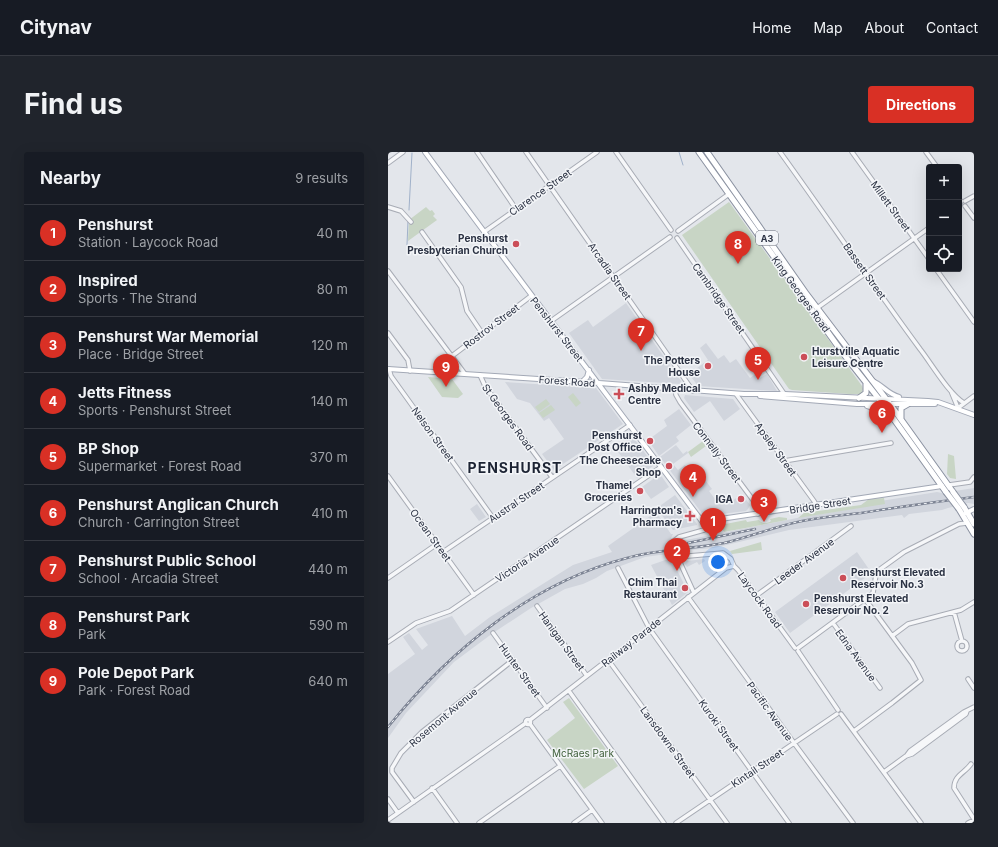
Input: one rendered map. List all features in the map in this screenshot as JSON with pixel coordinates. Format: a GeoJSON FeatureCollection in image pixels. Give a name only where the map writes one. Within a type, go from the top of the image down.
{"type":"FeatureCollection","features":[{"type":"Feature","properties":{"kind":"highway","name":"King Georges Road"},"geometry":{"type":"LineString","coordinates":[[699,152],[946,492],[959,509],[974,524]]}},
{"type":"Feature","properties":{"kind":"highway","name":"King Georges Road"},"geometry":{"type":"LineString","coordinates":[[707,152],[817,308],[886,398],[949,485],[964,507],[967,523],[974,534]]}},
{"type":"Feature","properties":{"kind":"highway"},"geometry":{"type":"LineString","coordinates":[[725,177],[724,182],[730,191],[729,194]]}},
{"type":"Feature","properties":{"kind":"highway"},"geometry":{"type":"LineString","coordinates":[[859,398],[866,393],[866,383]]}},
{"type":"Feature","properties":{"kind":"highway"},"geometry":{"type":"LineString","coordinates":[[901,419],[900,410],[906,401]]}},
{"type":"Feature","properties":{"kind":"highway","name":"Bridge Street"},"geometry":{"type":"LineString","coordinates":[[942,486],[949,485]]}},
{"type":"Feature","properties":{"kind":"main road","name":"Penshurst Street"},"geometry":{"type":"LineString","coordinates":[[425,152],[531,296],[599,383],[704,524]]}},
{"type":"Feature","properties":{"kind":"main road","name":"Forest Road"},"geometry":{"type":"LineString","coordinates":[[388,369],[694,390],[857,404],[890,404],[906,401]]}},
{"type":"Feature","properties":{"kind":"main road"},"geometry":{"type":"LineString","coordinates":[[582,382],[587,377],[589,370]]}},
{"type":"Feature","properties":{"kind":"main road"},"geometry":{"type":"LineString","coordinates":[[872,381],[880,384],[890,394],[906,401]]}},
{"type":"Feature","properties":{"kind":"main road","name":"Forest Road"},"geometry":{"type":"LineString","coordinates":[[786,397],[886,398],[953,407],[974,415]]}},
{"type":"Feature","properties":{"kind":"main road"},"geometry":{"type":"LineString","coordinates":[[857,404],[871,407],[885,415],[892,417]]}},
{"type":"Feature","properties":{"kind":"main road","name":"Bridge Street"},"geometry":{"type":"LineString","coordinates":[[704,524],[714,520],[942,486]]}},
{"type":"Feature","properties":{"kind":"main road"},"geometry":{"type":"LineString","coordinates":[[965,514],[974,509]]}},
{"type":"Feature","properties":{"kind":"street"},"geometry":{"type":"LineString","coordinates":[[388,163],[403,152]]}},
{"type":"Feature","properties":{"kind":"street"},"geometry":{"type":"LineString","coordinates":[[476,152],[516,209]]}},
{"type":"Feature","properties":{"kind":"street","name":"Arcadia Street"},"geometry":{"type":"LineString","coordinates":[[526,152],[694,390]]}},
{"type":"Feature","properties":{"kind":"street","name":"Clarence Street"},"geometry":{"type":"LineString","coordinates":[[484,232],[597,152]]}},
{"type":"Feature","properties":{"kind":"street"},"geometry":{"type":"LineString","coordinates":[[550,321],[670,237],[671,230],[616,152]]}},
{"type":"Feature","properties":{"kind":"street","name":"Bassett Street"},"geometry":{"type":"LineString","coordinates":[[780,152],[951,390],[964,403]]}},
{"type":"Feature","properties":{"kind":"street","name":"Millett Street"},"geometry":{"type":"LineString","coordinates":[[852,152],[926,255]]}},
{"type":"Feature","properties":{"kind":"street"},"geometry":{"type":"LineString","coordinates":[[926,152],[935,164]]}},
{"type":"Feature","properties":{"kind":"street"},"geometry":{"type":"LineString","coordinates":[[671,230],[678,231],[729,194]]}},
{"type":"Feature","properties":{"kind":"street"},"geometry":{"type":"LineString","coordinates":[[962,202],[974,196]]}},
{"type":"Feature","properties":{"kind":"street"},"geometry":{"type":"LineString","coordinates":[[962,204],[974,218]]}},
{"type":"Feature","properties":{"kind":"street"},"geometry":{"type":"LineString","coordinates":[[388,208],[399,210],[411,222]]}},
{"type":"Feature","properties":{"kind":"street"},"geometry":{"type":"LineString","coordinates":[[817,308],[926,230]]}},
{"type":"Feature","properties":{"kind":"street"},"geometry":{"type":"LineString","coordinates":[[670,237],[674,239],[676,238],[679,234],[678,231]]}},
{"type":"Feature","properties":{"kind":"street"},"geometry":{"type":"LineString","coordinates":[[422,232],[462,288],[467,311],[482,333]]}},
{"type":"Feature","properties":{"kind":"street","name":"Cambridge Street"},"geometry":{"type":"LineString","coordinates":[[676,238],[786,397]]}},
{"type":"Feature","properties":{"kind":"street"},"geometry":{"type":"LineString","coordinates":[[388,271],[465,374]]}},
{"type":"Feature","properties":{"kind":"street"},"geometry":{"type":"LineString","coordinates":[[938,272],[974,322]]}},
{"type":"Feature","properties":{"kind":"street","name":"Rostrov Street"},"geometry":{"type":"LineString","coordinates":[[452,356],[531,296]]}},
{"type":"Feature","properties":{"kind":"street"},"geometry":{"type":"LineString","coordinates":[[388,333],[408,360],[410,370]]}},
{"type":"Feature","properties":{"kind":"street","name":"Nelson Street"},"geometry":{"type":"LineString","coordinates":[[388,369],[391,376],[493,518]]}},
{"type":"Feature","properties":{"kind":"street","name":"St Georges Road"},"geometry":{"type":"LineString","coordinates":[[480,376],[485,386],[552,477]]}},
{"type":"Feature","properties":{"kind":"street","name":"Connelly Street"},"geometry":{"type":"LineString","coordinates":[[675,389],[676,395],[680,402],[755,504],[758,514]]}},
{"type":"Feature","properties":{"kind":"street","name":"Bassett Street"},"geometry":{"type":"LineString","coordinates":[[951,390],[958,408]]}},
{"type":"Feature","properties":{"kind":"street","name":"Apsley Street"},"geometry":{"type":"LineString","coordinates":[[736,394],[816,505]]}},
{"type":"Feature","properties":{"kind":"street"},"geometry":{"type":"LineString","coordinates":[[958,408],[974,396]]}},
{"type":"Feature","properties":{"kind":"street","name":"Austral Street"},"geometry":{"type":"LineString","coordinates":[[443,552],[630,425]]}},
{"type":"Feature","properties":{"kind":"street"},"geometry":{"type":"LineString","coordinates":[[784,461],[891,443]]}},
{"type":"Feature","properties":{"kind":"street","name":"Victoria Avenue"},"geometry":{"type":"LineString","coordinates":[[388,642],[416,623],[450,611],[661,467]]}},
{"type":"Feature","properties":{"kind":"street","name":"Ocean Street"},"geometry":{"type":"LineString","coordinates":[[388,476],[474,595]]}},
{"type":"Feature","properties":{"kind":"street","name":"Bridge Street"},"geometry":{"type":"LineString","coordinates":[[949,485],[970,482],[974,477]]}},
{"type":"Feature","properties":{"kind":"street"},"geometry":{"type":"LineString","coordinates":[[797,649],[874,592],[876,575],[879,570],[904,552],[957,526],[967,523]]}},
{"type":"Feature","properties":{"kind":"street","name":"Bridge Street"},"geometry":{"type":"LineString","coordinates":[[676,555],[674,541],[678,537],[703,531],[705,529],[704,524]]}},
{"type":"Feature","properties":{"kind":"street","name":"Leeder Avenue"},"geometry":{"type":"LineString","coordinates":[[757,595],[851,526]]}},
{"type":"Feature","properties":{"kind":"street"},"geometry":{"type":"LineString","coordinates":[[388,578],[437,544]]}},
{"type":"Feature","properties":{"kind":"street","name":"Laycock Road"},"geometry":{"type":"LineString","coordinates":[[676,555],[723,553],[731,559],[734,566],[797,649],[839,712],[921,823]]}},
{"type":"Feature","properties":{"kind":"street"},"geometry":{"type":"LineString","coordinates":[[676,555],[694,593]]}},
{"type":"Feature","properties":{"kind":"street","name":"Railway Parade"},"geometry":{"type":"LineString","coordinates":[[388,820],[432,788],[529,723],[688,597],[726,568],[734,566]]}},
{"type":"Feature","properties":{"kind":"street","name":"Kuroki Street"},"geometry":{"type":"LineString","coordinates":[[618,568],[649,628],[789,823]]}},
{"type":"Feature","properties":{"kind":"street","name":"Pacific Avenue"},"geometry":{"type":"LineString","coordinates":[[688,597],[853,823]]}},
{"type":"Feature","properties":{"kind":"street"},"geometry":{"type":"LineString","coordinates":[[854,731],[921,679],[912,663],[865,599]]}},
{"type":"Feature","properties":{"kind":"street"},"geometry":{"type":"LineString","coordinates":[[892,636],[908,624],[965,609],[974,602]]}},
{"type":"Feature","properties":{"kind":"street","name":"Hanigan Street"},"geometry":{"type":"LineString","coordinates":[[537,606],[587,676]]}},
{"type":"Feature","properties":{"kind":"street"},"geometry":{"type":"LineString","coordinates":[[954,612],[962,641]]}},
{"type":"Feature","properties":{"kind":"street","name":"Edna Avenue"},"geometry":{"type":"LineString","coordinates":[[833,623],[880,688]]}},
{"type":"Feature","properties":{"kind":"street","name":"Hunter Street"},"geometry":{"type":"LineString","coordinates":[[493,633],[547,708]]}},
{"type":"Feature","properties":{"kind":"street","name":"Rosemont Avenue"},"geometry":{"type":"LineString","coordinates":[[414,802],[392,772],[399,755],[424,731],[512,660]]}},
{"type":"Feature","properties":{"kind":"street","name":"Lansdowne Street"},"geometry":{"type":"LineString","coordinates":[[609,661],[727,823]]}},
{"type":"Feature","properties":{"kind":"street"},"geometry":{"type":"LineString","coordinates":[[968,679],[974,688]]}},
{"type":"Feature","properties":{"kind":"street"},"geometry":{"type":"LineString","coordinates":[[569,691],[664,823]]}},
{"type":"Feature","properties":{"kind":"street"},"geometry":{"type":"LineString","coordinates":[[884,772],[964,712],[974,708]]}},
{"type":"Feature","properties":{"kind":"street","name":"Kintail Street"},"geometry":{"type":"LineString","coordinates":[[676,823],[839,712]]}},
{"type":"Feature","properties":{"kind":"street"},"geometry":{"type":"LineString","coordinates":[[529,723],[602,823]]}},
{"type":"Feature","properties":{"kind":"street"},"geometry":{"type":"LineString","coordinates":[[968,823],[974,819],[954,788],[956,779],[967,769],[970,764]]}},
{"type":"Feature","properties":{"kind":"street"},"geometry":{"type":"LineString","coordinates":[[479,823],[560,766]]}},
{"type":"Feature","properties":{"kind":"street"},"geometry":{"type":"LineString","coordinates":[[432,788],[458,823]]}},
{"type":"Feature","properties":{"kind":"street"},"geometry":{"type":"LineString","coordinates":[[388,799],[398,813]]}},
{"type":"Feature","properties":{"kind":"street"},"geometry":{"type":"LineString","coordinates":[[574,823],[592,810]]}},
{"type":"Feature","properties":{"kind":"shaded area"},"geometry":{"type":"Polygon","coordinates":[[[626,303],[681,381],[680,384],[602,379],[569,333],[588,320],[593,327],[626,303]]]}},
{"type":"Feature","properties":{"kind":"shaded area"},"geometry":{"type":"Polygon","coordinates":[[[706,343],[718,359],[724,355],[730,363],[736,359],[750,378],[757,373],[760,378],[767,374],[777,391],[698,386],[689,374],[708,360],[700,348],[706,343]]]}},
{"type":"Feature","properties":{"kind":"shaded area"},"geometry":{"type":"Polygon","coordinates":[[[505,382],[596,388],[623,424],[554,470],[542,454],[564,439],[549,418],[544,421],[530,403],[517,399],[505,382]]]}},
{"type":"Feature","properties":{"kind":"shaded area"},"geometry":{"type":"Polygon","coordinates":[[[685,395],[733,399],[740,409],[724,421],[710,401],[694,412],[684,398],[685,395]]]}},
{"type":"Feature","properties":{"kind":"shaded area"},"geometry":{"type":"Polygon","coordinates":[[[679,409],[691,425],[676,437],[679,441],[659,456],[648,440],[667,426],[664,420],[679,409]]]}},
{"type":"Feature","properties":{"kind":"shaded area"},"geometry":{"type":"Polygon","coordinates":[[[629,432],[654,465],[637,478],[616,449],[627,441],[624,436],[629,432]]]}},
{"type":"Feature","properties":{"kind":"shaded area"},"geometry":{"type":"Polygon","coordinates":[[[676,445],[683,454],[687,451],[688,453],[673,464],[678,470],[685,465],[689,471],[695,467],[712,489],[709,491],[715,499],[719,496],[726,505],[742,494],[750,505],[748,509],[746,511],[704,516],[660,457],[676,445]]]}},
{"type":"Feature","properties":{"kind":"shaded area"},"geometry":{"type":"Polygon","coordinates":[[[660,474],[669,487],[651,499],[642,487],[660,474]]]}},
{"type":"Feature","properties":{"kind":"shaded area"},"geometry":{"type":"Polygon","coordinates":[[[974,488],[974,504],[968,503],[942,510],[909,514],[904,518],[902,515],[789,530],[714,548],[645,557],[607,571],[583,584],[565,589],[531,608],[493,633],[454,662],[406,713],[388,738],[388,674],[415,654],[403,637],[409,633],[422,650],[428,645],[416,629],[452,616],[465,636],[490,617],[573,565],[612,552],[608,546],[656,512],[671,534],[673,534],[671,538],[686,540],[802,517],[858,508],[868,503],[937,492],[942,493],[974,488]]]}},
{"type":"Feature","properties":{"kind":"shaded area"},"geometry":{"type":"Polygon","coordinates":[[[675,495],[697,525],[673,530],[658,510],[657,508],[675,495]]]}},
{"type":"Feature","properties":{"kind":"shaded area"},"geometry":{"type":"Polygon","coordinates":[[[477,504],[486,517],[479,521],[470,509],[477,504]]]}},
{"type":"Feature","properties":{"kind":"shaded area"},"geometry":{"type":"Polygon","coordinates":[[[857,552],[873,575],[873,580],[869,575],[790,633],[775,612],[857,552]]]}},
{"type":"Feature","properties":{"kind":"shaded area"},"geometry":{"type":"Polygon","coordinates":[[[671,558],[688,592],[672,605],[651,565],[671,558]]]}},
{"type":"Feature","properties":{"kind":"shaded area"},"geometry":{"type":"Polygon","coordinates":[[[704,559],[705,561],[699,565],[697,562],[687,567],[685,564],[687,561],[704,559]]]}},
{"type":"Feature","properties":{"kind":"green space"},"geometry":{"type":"Polygon","coordinates":[[[729,202],[862,386],[863,389],[861,394],[789,389],[682,235],[729,202]]]}},
{"type":"Feature","properties":{"kind":"green space"},"geometry":{"type":"Polygon","coordinates":[[[426,207],[430,211],[432,210],[435,214],[433,216],[437,220],[408,241],[409,220],[426,207]]]}},
{"type":"Feature","properties":{"kind":"green space"},"geometry":{"type":"Polygon","coordinates":[[[428,377],[452,379],[463,394],[458,398],[442,397],[428,377]]]}},
{"type":"Feature","properties":{"kind":"green space"},"geometry":{"type":"Polygon","coordinates":[[[573,393],[581,403],[576,407],[568,397],[573,393]]]}},
{"type":"Feature","properties":{"kind":"green space"},"geometry":{"type":"Polygon","coordinates":[[[546,399],[550,404],[539,412],[535,407],[546,399]]]}},
{"type":"Feature","properties":{"kind":"green space"},"geometry":{"type":"Polygon","coordinates":[[[551,405],[555,410],[543,418],[539,413],[551,405]]]}},
{"type":"Feature","properties":{"kind":"green space"},"geometry":{"type":"Polygon","coordinates":[[[703,441],[706,446],[691,457],[688,452],[703,441]]]}},
{"type":"Feature","properties":{"kind":"green space"},"geometry":{"type":"Polygon","coordinates":[[[948,454],[954,456],[956,479],[950,478],[947,474],[948,454]]]}},
{"type":"Feature","properties":{"kind":"green space"},"geometry":{"type":"Polygon","coordinates":[[[884,498],[885,504],[798,518],[804,513],[861,505],[869,499],[884,498]]]}},
{"type":"Feature","properties":{"kind":"green space"},"geometry":{"type":"Polygon","coordinates":[[[779,517],[787,518],[787,520],[724,532],[723,530],[712,529],[712,527],[715,526],[746,520],[747,522],[759,520],[766,523],[771,521],[770,519],[779,517]]]}},
{"type":"Feature","properties":{"kind":"green space"},"geometry":{"type":"Polygon","coordinates":[[[761,542],[762,550],[732,554],[730,551],[761,542]]]}},
{"type":"Feature","properties":{"kind":"green space","name":"McRaes Park"},"geometry":{"type":"Polygon","coordinates":[[[569,698],[618,766],[584,789],[547,740],[575,718],[563,702],[569,698]]]}},
{"type":"Feature","properties":{"kind":"waterway"},"geometry":{"type":"LineString","coordinates":[[679,152],[683,165]]}},
{"type":"Feature","properties":{"kind":"waterway"},"geometry":{"type":"LineString","coordinates":[[409,210],[412,153]]}},
{"type":"Feature","properties":{"kind":"waterway"},"geometry":{"type":"LineString","coordinates":[[407,245],[408,221]]}},
{"type":"Feature","properties":{"kind":"railway"},"geometry":{"type":"LineString","coordinates":[[388,727],[438,672],[494,623],[525,602],[558,584],[592,569],[639,555],[724,543],[802,521],[974,497]]}},
{"type":"Feature","properties":{"kind":"railway"},"geometry":{"type":"LineString","coordinates":[[688,543],[755,529]]}},
{"type":"Feature","properties":{"kind":"place","name":"Penshurst Presbyterian Church"},"geometry":{"type":"Point","coordinates":[516,244]}},
{"type":"Feature","properties":{"kind":"place","name":"Penshurst Park"},"geometry":{"type":"Point","coordinates":[738,264]}},
{"type":"Feature","properties":{"kind":"place","name":"Penshurst Public School"},"geometry":{"type":"Point","coordinates":[641,351]}},
{"type":"Feature","properties":{"kind":"place","name":"Hurstville Aquatic Leisure Centre"},"geometry":{"type":"Point","coordinates":[804,357]}},
{"type":"Feature","properties":{"kind":"place","name":"The Potters House"},"geometry":{"type":"Point","coordinates":[708,366]}},
{"type":"Feature","properties":{"kind":"place","name":"BP Shop"},"geometry":{"type":"Point","coordinates":[758,380]}},
{"type":"Feature","properties":{"kind":"place","name":"Pole Depot Park"},"geometry":{"type":"Point","coordinates":[446,387]}},
{"type":"Feature","properties":{"kind":"place","name":"Ashby Medical Centre"},"geometry":{"type":"Point","coordinates":[619,394]}},
{"type":"Feature","properties":{"kind":"place","name":"Penshurst Anglican Church"},"geometry":{"type":"Point","coordinates":[882,433]}},
{"type":"Feature","properties":{"kind":"place","name":"Penshurst Post Office"},"geometry":{"type":"Point","coordinates":[650,441]}},
{"type":"Feature","properties":{"kind":"place","name":"The Cheesecake Shop"},"geometry":{"type":"Point","coordinates":[669,466]}},
{"type":"Feature","properties":{"kind":"place","name":"Thamel Groceries"},"geometry":{"type":"Point","coordinates":[640,491]}},
{"type":"Feature","properties":{"kind":"place","name":"Jetts Fitness"},"geometry":{"type":"Point","coordinates":[693,497]}},
{"type":"Feature","properties":{"kind":"place","name":"IGA"},"geometry":{"type":"Point","coordinates":[741,499]}},
{"type":"Feature","properties":{"kind":"place","name":"Harrington's Pharmacy"},"geometry":{"type":"Point","coordinates":[690,516]}},
{"type":"Feature","properties":{"kind":"place","name":"Penshurst War Memorial"},"geometry":{"type":"Point","coordinates":[764,522]}},
{"type":"Feature","properties":{"kind":"place","name":"Penshurst"},"geometry":{"type":"Point","coordinates":[713,541]}},
{"type":"Feature","properties":{"kind":"place","name":"Inspired"},"geometry":{"type":"Point","coordinates":[677,571]}},
{"type":"Feature","properties":{"kind":"place","name":"Penshurst Elevated Reservoir No.3"},"geometry":{"type":"Point","coordinates":[843,578]}},
{"type":"Feature","properties":{"kind":"place","name":"Chim Thai Restaurant"},"geometry":{"type":"Point","coordinates":[685,588]}},
{"type":"Feature","properties":{"kind":"place","name":"Penshurst Elevated Reservoir No. 2"},"geometry":{"type":"Point","coordinates":[806,604]}},
{"type":"Feature","properties":{"kind":"district","name":"PENSHURST"},"geometry":{"type":"Point","coordinates":[515,467]}}]}
